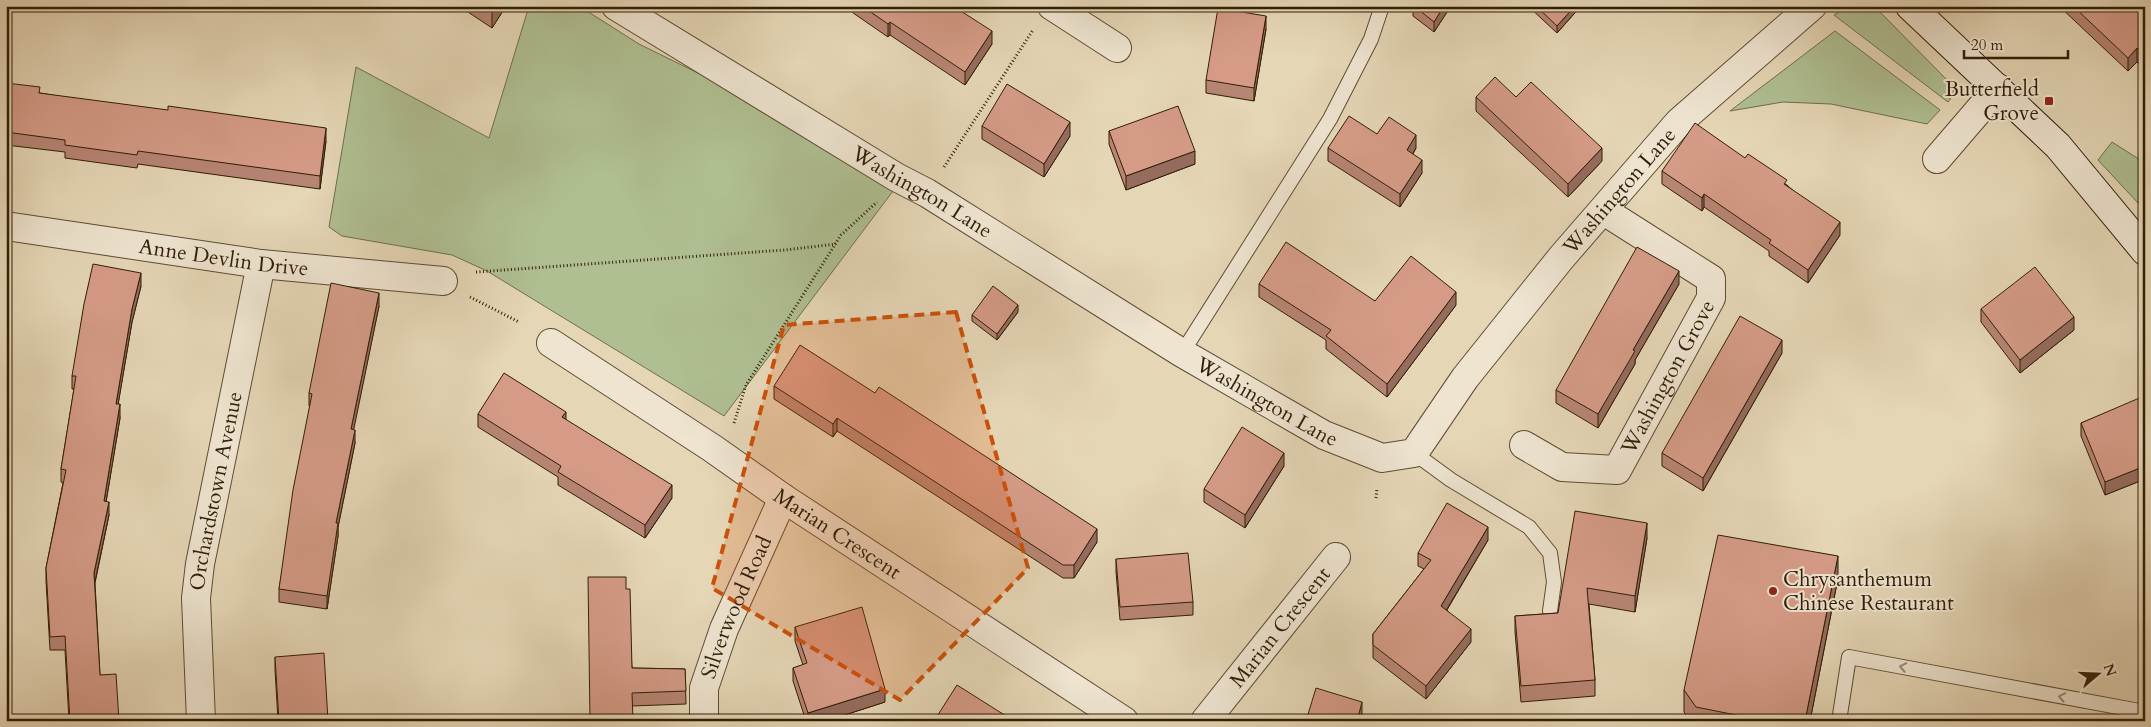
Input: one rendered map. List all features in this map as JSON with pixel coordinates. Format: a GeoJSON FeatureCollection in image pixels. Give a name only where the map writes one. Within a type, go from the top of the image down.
{"type":"FeatureCollection","features":[{"type":"Feature","properties":{"kind":"street","name":"Washington Lane"},"geometry":{"type":"LineString","coordinates":[[616,6],[896,177],[927,193],[1182,353],[1324,434],[1382,458],[1414,453],[1464,378],[1561,258],[1604,211],[1679,122],[1812,6]]}},
{"type":"Feature","properties":{"kind":"street"},"geometry":{"type":"LineString","coordinates":[[1910,6],[2058,146],[2145,251]]}},
{"type":"Feature","properties":{"kind":"street"},"geometry":{"type":"LineString","coordinates":[[1044,16],[1117,48]]}},
{"type":"Feature","properties":{"kind":"street"},"geometry":{"type":"LineString","coordinates":[[1937,160],[1998,88]]}},
{"type":"Feature","properties":{"kind":"street","name":"Washington Grove"},"geometry":{"type":"LineString","coordinates":[[1524,445],[1562,467],[1617,470],[1711,298],[1711,279],[1604,211]]}},
{"type":"Feature","properties":{"kind":"street","name":"Anne Devlin Drive"},"geometry":{"type":"LineString","coordinates":[[6,226],[261,264],[443,281]]}},
{"type":"Feature","properties":{"kind":"street","name":"Orchardstown Avenue"},"geometry":{"type":"LineString","coordinates":[[201,721],[196,598],[199,572],[261,264]]}},
{"type":"Feature","properties":{"kind":"street","name":"Marian Crescent"},"geometry":{"type":"LineString","coordinates":[[552,343],[1124,721]]}},
{"type":"Feature","properties":{"kind":"street","name":"Silverwood Road"},"geometry":{"type":"LineString","coordinates":[[704,721],[704,688],[724,629],[784,498]]}},
{"type":"Feature","properties":{"kind":"street","name":"Marian Crescent"},"geometry":{"type":"LineString","coordinates":[[1205,721],[1336,557]]}},
{"type":"Feature","properties":{"kind":"lane"},"geometry":{"type":"LineString","coordinates":[[1182,353],[1330,120],[1371,39],[1382,6]]}},
{"type":"Feature","properties":{"kind":"lane"},"geometry":{"type":"LineString","coordinates":[[1414,453],[1451,480],[1529,527],[1550,553],[1554,582],[1550,611]]}},
{"type":"Feature","properties":{"kind":"lane"},"geometry":{"type":"LineString","coordinates":[[1839,721],[1849,657],[2145,712]]}},
{"type":"Feature","properties":{"kind":"path"},"geometry":{"type":"LineString","coordinates":[[927,193],[1044,16]]}},
{"type":"Feature","properties":{"kind":"path"},"geometry":{"type":"LineString","coordinates":[[733,425],[746,385],[841,235],[881,199],[896,177]]}},
{"type":"Feature","properties":{"kind":"path"},"geometry":{"type":"LineString","coordinates":[[476,272],[785,250],[836,244]]}},
{"type":"Feature","properties":{"kind":"path"},"geometry":{"type":"LineString","coordinates":[[467,295],[518,322]]}},
{"type":"Feature","properties":{"kind":"highlighted area"},"geometry":{"type":"Polygon","coordinates":[[[956,312],[1028,568],[900,700],[712,588],[784,325],[956,312]]]}},
{"type":"Feature","properties":{"kind":"green space"},"geometry":{"type":"Polygon","coordinates":[[[529,6],[579,6],[639,44],[777,112],[896,187],[724,416],[487,271],[452,255],[342,236],[329,227],[356,67],[489,138],[529,6]]]}},
{"type":"Feature","properties":{"kind":"green space"},"geometry":{"type":"Polygon","coordinates":[[[1850,6],[1870,6],[1877,9],[1953,86],[1954,94],[1948,102],[1834,15],[1850,6]]]}},
{"type":"Feature","properties":{"kind":"green space"},"geometry":{"type":"Polygon","coordinates":[[[1835,31],[1940,110],[1927,124],[1831,104],[1783,102],[1730,111],[1835,31]]]}},
{"type":"Feature","properties":{"kind":"green space"},"geometry":{"type":"Polygon","coordinates":[[[2112,142],[2145,163],[2145,200],[2138,203],[2098,160],[2112,142]]]}},
{"type":"Feature","properties":{"kind":"building"},"geometry":{"type":"Polygon","coordinates":[[[483,6],[496,6],[492,12],[483,6]]]}},
{"type":"Feature","properties":{"kind":"building"},"geometry":{"type":"Polygon","coordinates":[[[862,6],[953,6],[992,31],[965,72],[890,22],[888,24],[862,6]]]}},
{"type":"Feature","properties":{"kind":"building"},"geometry":{"type":"Polygon","coordinates":[[[1414,6],[1444,6],[1434,22],[1414,6]]]}},
{"type":"Feature","properties":{"kind":"building"},"geometry":{"type":"Polygon","coordinates":[[[1536,6],[1575,6],[1557,26],[1536,6]]]}},
{"type":"Feature","properties":{"kind":"building"},"geometry":{"type":"Polygon","coordinates":[[[2073,6],[2144,6],[2145,55],[2137,48],[2128,58],[2073,6]]]}},
{"type":"Feature","properties":{"kind":"building"},"geometry":{"type":"Polygon","coordinates":[[[1218,8],[1266,16],[1254,88],[1206,80],[1218,8]]]}},
{"type":"Feature","properties":{"kind":"building"},"geometry":{"type":"Polygon","coordinates":[[[1495,77],[1516,97],[1531,82],[1602,148],[1568,184],[1476,97],[1495,77]]]}},
{"type":"Feature","properties":{"kind":"building"},"geometry":{"type":"Polygon","coordinates":[[[6,83],[40,87],[39,93],[168,110],[168,106],[326,128],[320,176],[138,151],[137,155],[65,145],[65,140],[6,132],[6,83]]]}},
{"type":"Feature","properties":{"kind":"building"},"geometry":{"type":"Polygon","coordinates":[[[1007,84],[1070,122],[1044,164],[982,126],[1007,84]]]}},
{"type":"Feature","properties":{"kind":"building"},"geometry":{"type":"Polygon","coordinates":[[[1178,106],[1195,151],[1126,176],[1109,131],[1178,106]]]}},
{"type":"Feature","properties":{"kind":"building"},"geometry":{"type":"Polygon","coordinates":[[[1349,116],[1377,134],[1389,117],[1416,135],[1407,150],[1422,160],[1400,194],[1328,148],[1349,116]]]}},
{"type":"Feature","properties":{"kind":"building"},"geometry":{"type":"Polygon","coordinates":[[[1695,123],[1745,158],[1748,154],[1787,180],[1784,184],[1840,222],[1808,270],[1769,243],[1771,240],[1704,194],[1702,198],[1662,171],[1695,123]]]}},
{"type":"Feature","properties":{"kind":"building"},"geometry":{"type":"Polygon","coordinates":[[[1286,242],[1375,301],[1411,256],[1456,292],[1387,384],[1326,336],[1331,330],[1259,284],[1286,242]]]}},
{"type":"Feature","properties":{"kind":"building"},"geometry":{"type":"Polygon","coordinates":[[[1637,247],[1679,271],[1598,414],[1556,390],[1637,247]]]}},
{"type":"Feature","properties":{"kind":"building"},"geometry":{"type":"Polygon","coordinates":[[[93,264],[141,273],[132,309],[116,404],[120,404],[104,501],[109,502],[94,573],[100,675],[116,674],[119,721],[70,721],[65,636],[50,637],[46,568],[66,470],[61,469],[76,376],[72,376],[93,264]]]}},
{"type":"Feature","properties":{"kind":"building"},"geometry":{"type":"Polygon","coordinates":[[[2035,267],[2074,317],[2020,360],[1981,309],[2035,267]]]}},
{"type":"Feature","properties":{"kind":"building"},"geometry":{"type":"Polygon","coordinates":[[[331,283],[379,293],[351,429],[355,430],[336,523],[338,523],[327,596],[279,589],[293,490],[312,394],[309,393],[331,283]]]}},
{"type":"Feature","properties":{"kind":"building"},"geometry":{"type":"Polygon","coordinates":[[[993,286],[1018,305],[997,334],[972,315],[993,286]]]}},
{"type":"Feature","properties":{"kind":"building"},"geometry":{"type":"Polygon","coordinates":[[[1740,316],[1782,340],[1703,478],[1662,453],[1740,316]]]}},
{"type":"Feature","properties":{"kind":"building"},"geometry":{"type":"Polygon","coordinates":[[[800,345],[875,393],[879,387],[1097,529],[1074,565],[1063,565],[837,418],[833,424],[774,386],[800,345]]]}},
{"type":"Feature","properties":{"kind":"building"},"geometry":{"type":"Polygon","coordinates":[[[504,373],[566,412],[562,417],[672,485],[645,525],[558,472],[561,466],[478,414],[504,373]]]}},
{"type":"Feature","properties":{"kind":"building"},"geometry":{"type":"Polygon","coordinates":[[[2144,396],[2145,466],[2105,482],[2081,423],[2144,396]]]}},
{"type":"Feature","properties":{"kind":"building"},"geometry":{"type":"Polygon","coordinates":[[[1242,427],[1284,453],[1245,515],[1204,489],[1242,427]]]}},
{"type":"Feature","properties":{"kind":"building"},"geometry":{"type":"Polygon","coordinates":[[[1447,503],[1488,527],[1441,606],[1471,629],[1426,686],[1373,645],[1373,634],[1431,560],[1418,553],[1447,503]]]}},
{"type":"Feature","properties":{"kind":"building"},"geometry":{"type":"Polygon","coordinates":[[[1575,511],[1647,523],[1635,596],[1587,588],[1595,680],[1521,686],[1515,616],[1558,613],[1575,511]]]}},
{"type":"Feature","properties":{"kind":"building"},"geometry":{"type":"Polygon","coordinates":[[[1718,535],[1838,556],[1805,721],[1766,721],[1696,707],[1684,690],[1718,535]]]}},
{"type":"Feature","properties":{"kind":"building"},"geometry":{"type":"Polygon","coordinates":[[[1188,553],[1193,602],[1120,607],[1116,559],[1188,553]]]}},
{"type":"Feature","properties":{"kind":"building"},"geometry":{"type":"Polygon","coordinates":[[[588,577],[626,577],[626,589],[630,589],[632,668],[685,669],[686,691],[632,693],[633,721],[590,721],[588,577]]]}},
{"type":"Feature","properties":{"kind":"building"},"geometry":{"type":"Polygon","coordinates":[[[862,607],[885,689],[808,713],[793,668],[807,663],[795,627],[862,607]]]}},
{"type":"Feature","properties":{"kind":"building"},"geometry":{"type":"Polygon","coordinates":[[[324,653],[328,721],[279,721],[275,657],[324,653]]]}},
{"type":"Feature","properties":{"kind":"building"},"geometry":{"type":"Polygon","coordinates":[[[957,685],[1014,721],[934,721],[957,685]]]}},
{"type":"Feature","properties":{"kind":"building"},"geometry":{"type":"Polygon","coordinates":[[[1316,688],[1362,702],[1357,721],[1306,721],[1316,688]]]}},
{"type":"Feature","properties":{"kind":"place","name":"Butterfield Grove"},"geometry":{"type":"Point","coordinates":[2049,101]}},
{"type":"Feature","properties":{"kind":"place","name":"Chrysanthemum Chinese Restaurant"},"geometry":{"type":"Point","coordinates":[1773,591]}}]}
